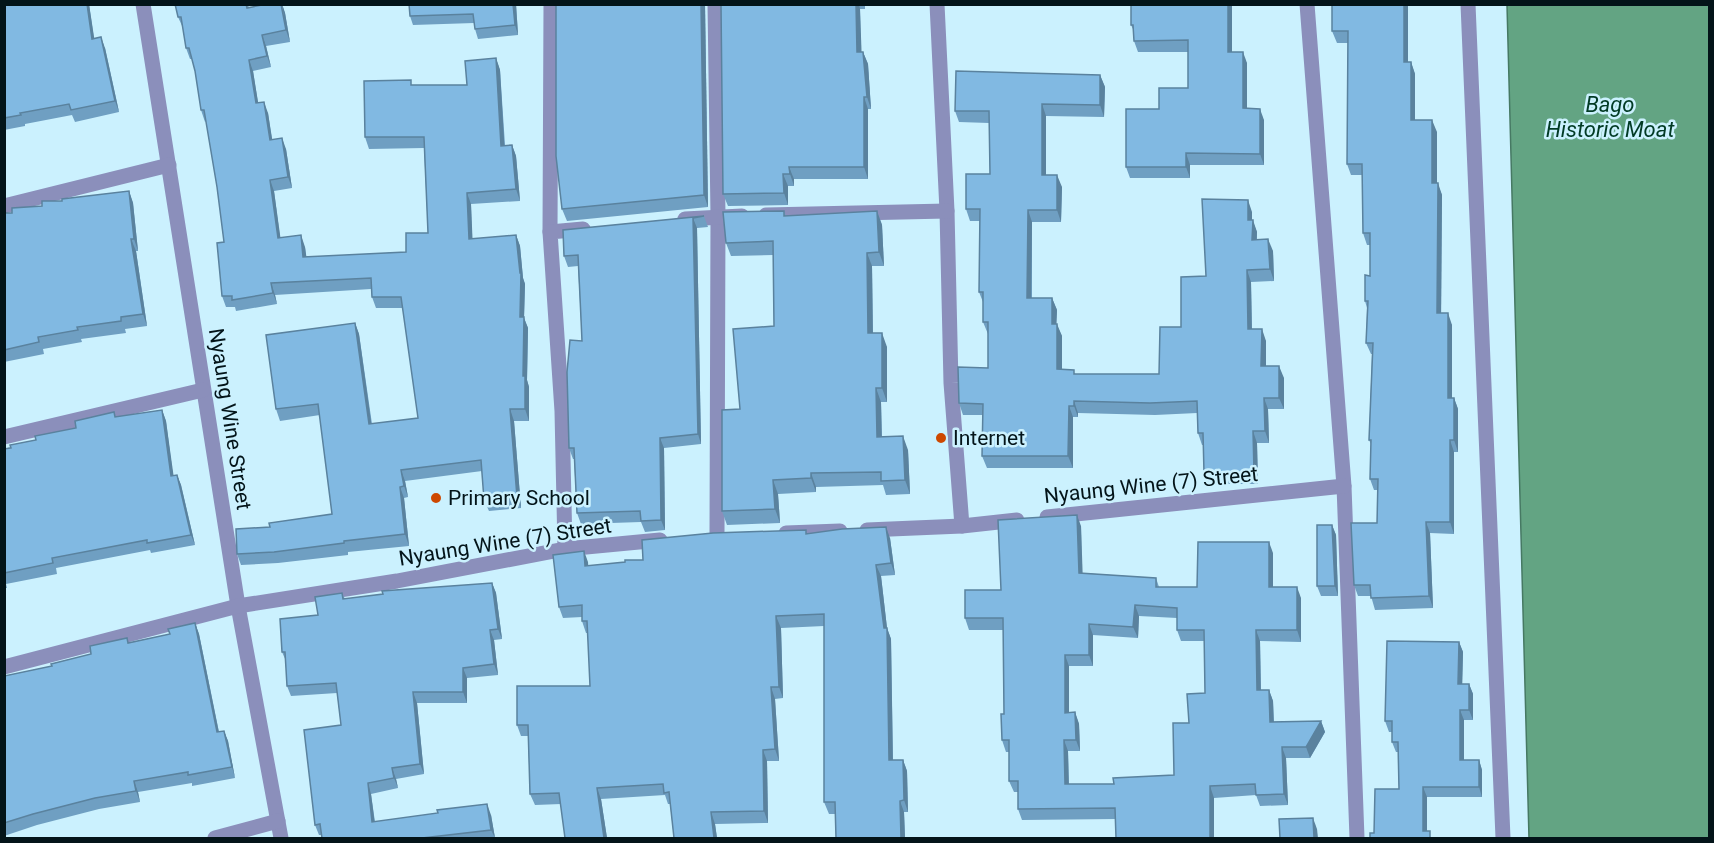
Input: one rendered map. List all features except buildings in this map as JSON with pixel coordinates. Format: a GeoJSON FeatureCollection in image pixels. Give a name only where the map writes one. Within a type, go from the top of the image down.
{"type":"FeatureCollection","features":[{"type":"Feature","properties":{"kind":"street","name":"Nyaung Wine Street"},"geometry":{"type":"LineString","coordinates":[[143,4],[238,606],[281,838]]}},
{"type":"Feature","properties":{"kind":"street"},"geometry":{"type":"LineString","coordinates":[[551,4],[550,232],[562,411],[565,549]]}},
{"type":"Feature","properties":{"kind":"street"},"geometry":{"type":"LineString","coordinates":[[715,4],[718,216],[717,536]]}},
{"type":"Feature","properties":{"kind":"street"},"geometry":{"type":"LineString","coordinates":[[937,4],[948,211],[951,383],[962,526]]}},
{"type":"Feature","properties":{"kind":"street"},"geometry":{"type":"LineString","coordinates":[[1307,4],[1344,486],[1357,838]]}},
{"type":"Feature","properties":{"kind":"street"},"geometry":{"type":"LineString","coordinates":[[1468,4],[1503,838]]}},
{"type":"Feature","properties":{"kind":"street"},"geometry":{"type":"LineString","coordinates":[[4,206],[169,165]]}},
{"type":"Feature","properties":{"kind":"street"},"geometry":{"type":"LineString","coordinates":[[673,220],[718,216],[948,211]]}},
{"type":"Feature","properties":{"kind":"street"},"geometry":{"type":"LineString","coordinates":[[550,232],[595,228]]}},
{"type":"Feature","properties":{"kind":"street"},"geometry":{"type":"LineString","coordinates":[[4,437],[204,390]]}},
{"type":"Feature","properties":{"kind":"street","name":"Nyaung Wine (7) Street"},"geometry":{"type":"LineString","coordinates":[[776,533],[962,526],[1344,486]]}},
{"type":"Feature","properties":{"kind":"street","name":"Nyaung Wine (7) Street"},"geometry":{"type":"LineString","coordinates":[[4,667],[238,606],[397,581],[565,549],[670,540]]}},
{"type":"Feature","properties":{"kind":"street"},"geometry":{"type":"LineString","coordinates":[[215,838],[278,821]]}},
{"type":"Feature","properties":{"kind":"water","name":"Bago Historic Moat"},"geometry":{"type":"Polygon","coordinates":[[[1507,5],[1709,5],[1709,838],[1529,838],[1507,5]]]}},
{"type":"Feature","properties":{"kind":"place","name":"Internet"},"geometry":{"type":"Point","coordinates":[941,438]}},
{"type":"Feature","properties":{"kind":"place","name":"Primary School"},"geometry":{"type":"Point","coordinates":[436,498]}}]}
